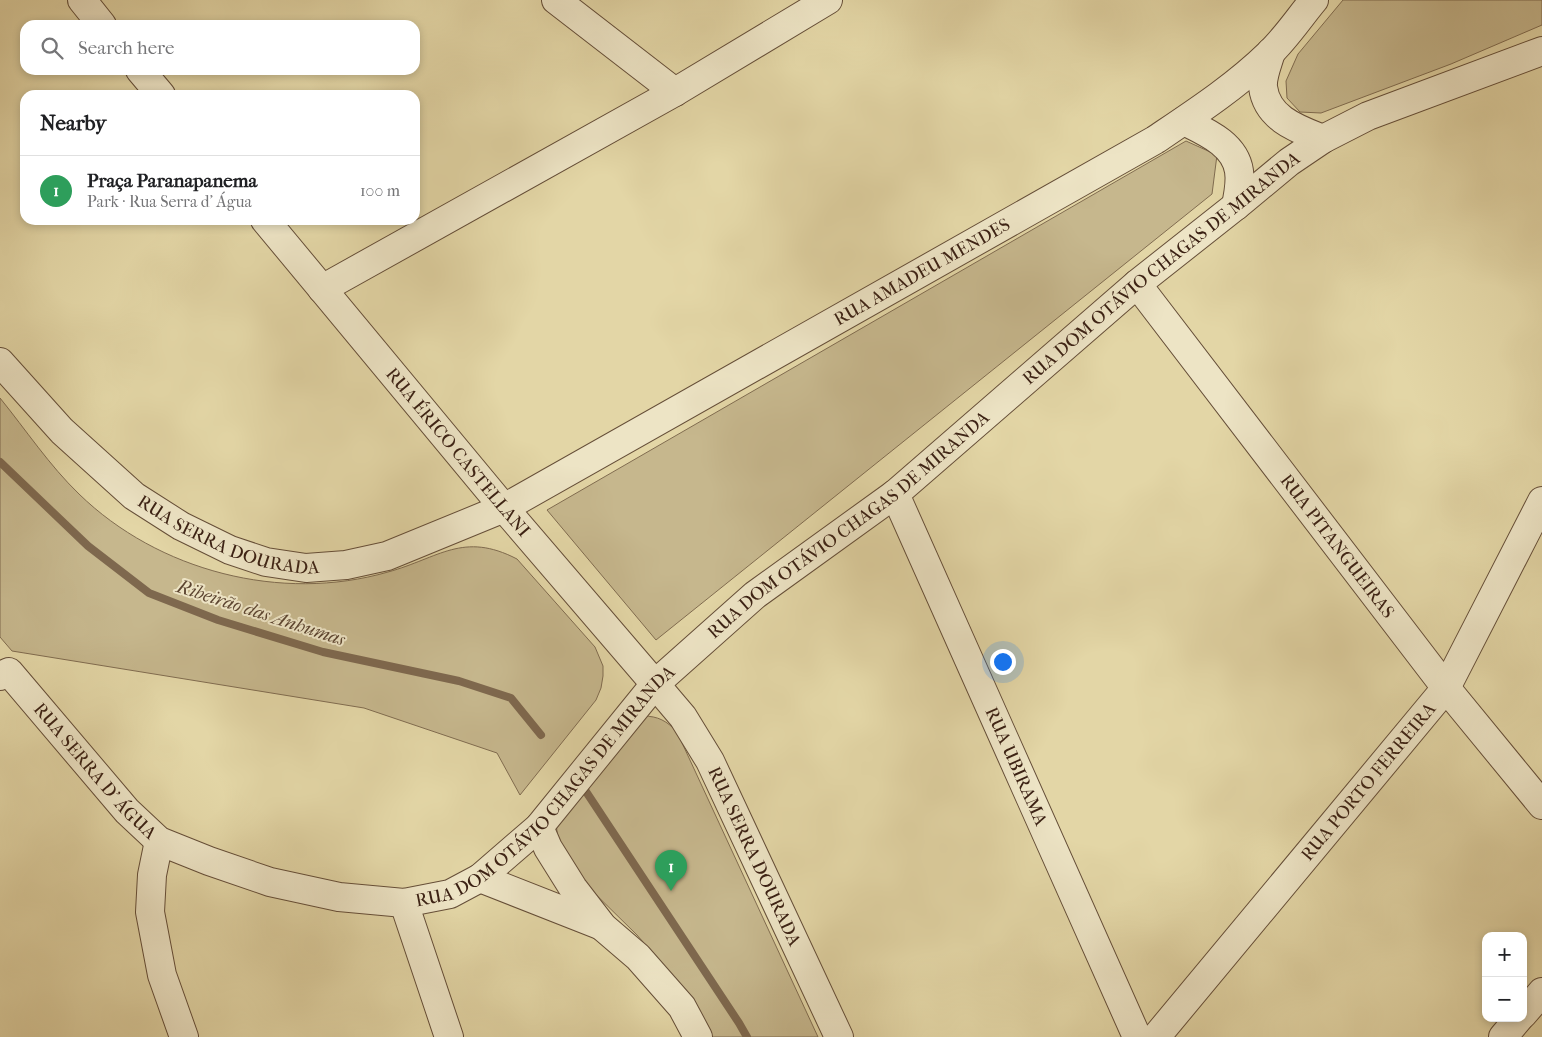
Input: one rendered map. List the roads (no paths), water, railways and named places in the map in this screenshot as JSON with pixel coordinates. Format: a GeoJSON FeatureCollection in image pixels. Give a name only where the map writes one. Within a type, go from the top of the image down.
{"type":"FeatureCollection","features":[{"type":"Feature","properties":{"kind":"street"},"geometry":{"type":"LineString","coordinates":[[82,0],[98,20]]}},
{"type":"Feature","properties":{"kind":"street"},"geometry":{"type":"LineString","coordinates":[[556,0],[675,92]]}},
{"type":"Feature","properties":{"kind":"street"},"geometry":{"type":"LineString","coordinates":[[322,288],[675,92],[828,0]]}},
{"type":"Feature","properties":{"kind":"street","name":"RUA AMADEU MENDES"},"geometry":{"type":"LineString","coordinates":[[504,508],[1155,140],[1219,97],[1271,52],[1314,0]]}},
{"type":"Feature","properties":{"kind":"street","name":"RUA DOM OTÁVIO CHAGAS DE MIRANDA"},"geometry":{"type":"LineString","coordinates":[[159,841],[270,882],[339,897],[404,903],[450,894],[480,878],[539,827],[655,684],[755,595],[895,494],[1137,284],[1289,162],[1323,139],[1368,116],[1542,51]]}},
{"type":"Feature","properties":{"kind":"street"},"geometry":{"type":"LineString","coordinates":[[1271,52],[1263,86],[1267,101],[1284,121],[1294,128],[1323,139]]}},
{"type":"Feature","properties":{"kind":"street"},"geometry":{"type":"LineString","coordinates":[[144,75],[157,90]]}},
{"type":"Feature","properties":{"kind":"street"},"geometry":{"type":"LineString","coordinates":[[1184,120],[1220,141],[1236,160],[1239,170],[1239,182],[1236,206]]}},
{"type":"Feature","properties":{"kind":"street","name":"RUA ÉRICO CASTELLANI"},"geometry":{"type":"LineString","coordinates":[[269,225],[504,508],[655,684]]}},
{"type":"Feature","properties":{"kind":"street","name":"RUA PITANGUEIRAS"},"geometry":{"type":"LineString","coordinates":[[1137,284],[1446,688],[1542,805]]}},
{"type":"Feature","properties":{"kind":"street","name":"RUA SERRA DOURADA"},"geometry":{"type":"LineString","coordinates":[[0,362],[62,431],[134,496],[181,526],[230,550],[266,562],[306,568],[346,565],[387,556],[504,508]]}},
{"type":"Feature","properties":{"kind":"street","name":"RUA UBIRAMA"},"geometry":{"type":"LineString","coordinates":[[895,494],[1137,1037]]}},
{"type":"Feature","properties":{"kind":"street","name":"RUA PORTO FERREIRA"},"geometry":{"type":"LineString","coordinates":[[1156,1037],[1446,688],[1542,501]]}},
{"type":"Feature","properties":{"kind":"street","name":"RUA SERRA D' ÁGUA"},"geometry":{"type":"LineString","coordinates":[[3,670],[127,811],[159,841],[152,875],[150,912],[162,975],[184,1037]]}},
{"type":"Feature","properties":{"kind":"street","name":"RUA SERRA DOURADA"},"geometry":{"type":"LineString","coordinates":[[655,684],[683,717],[710,761],[838,1037]]}},
{"type":"Feature","properties":{"kind":"street"},"geometry":{"type":"LineString","coordinates":[[539,827],[558,866],[573,888],[604,927],[638,958],[682,1008],[698,1037]]}},
{"type":"Feature","properties":{"kind":"street"},"geometry":{"type":"LineString","coordinates":[[480,878],[604,927]]}},
{"type":"Feature","properties":{"kind":"street"},"geometry":{"type":"LineString","coordinates":[[404,903],[449,1037]]}},
{"type":"Feature","properties":{"kind":"street"},"geometry":{"type":"LineString","coordinates":[[1527,1009],[1542,992]]}},
{"type":"Feature","properties":{"kind":"street"},"geometry":{"type":"LineString","coordinates":[[1503,1037],[1516,1022]]}},
{"type":"Feature","properties":{"kind":"waterway","name":"Ribeirão das Anhumas"},"geometry":{"type":"LineString","coordinates":[[0,462],[88,546],[149,593],[218,620],[323,652],[459,681],[511,698],[541,735]]}},
{"type":"Feature","properties":{"kind":"waterway","name":"Ribeirão das Anhumas"},"geometry":{"type":"LineString","coordinates":[[581,784],[747,1037]]}},
{"type":"Feature","properties":{"kind":"place","name":"Praça Paranapanema"},"geometry":{"type":"Point","coordinates":[671,891]}}]}
